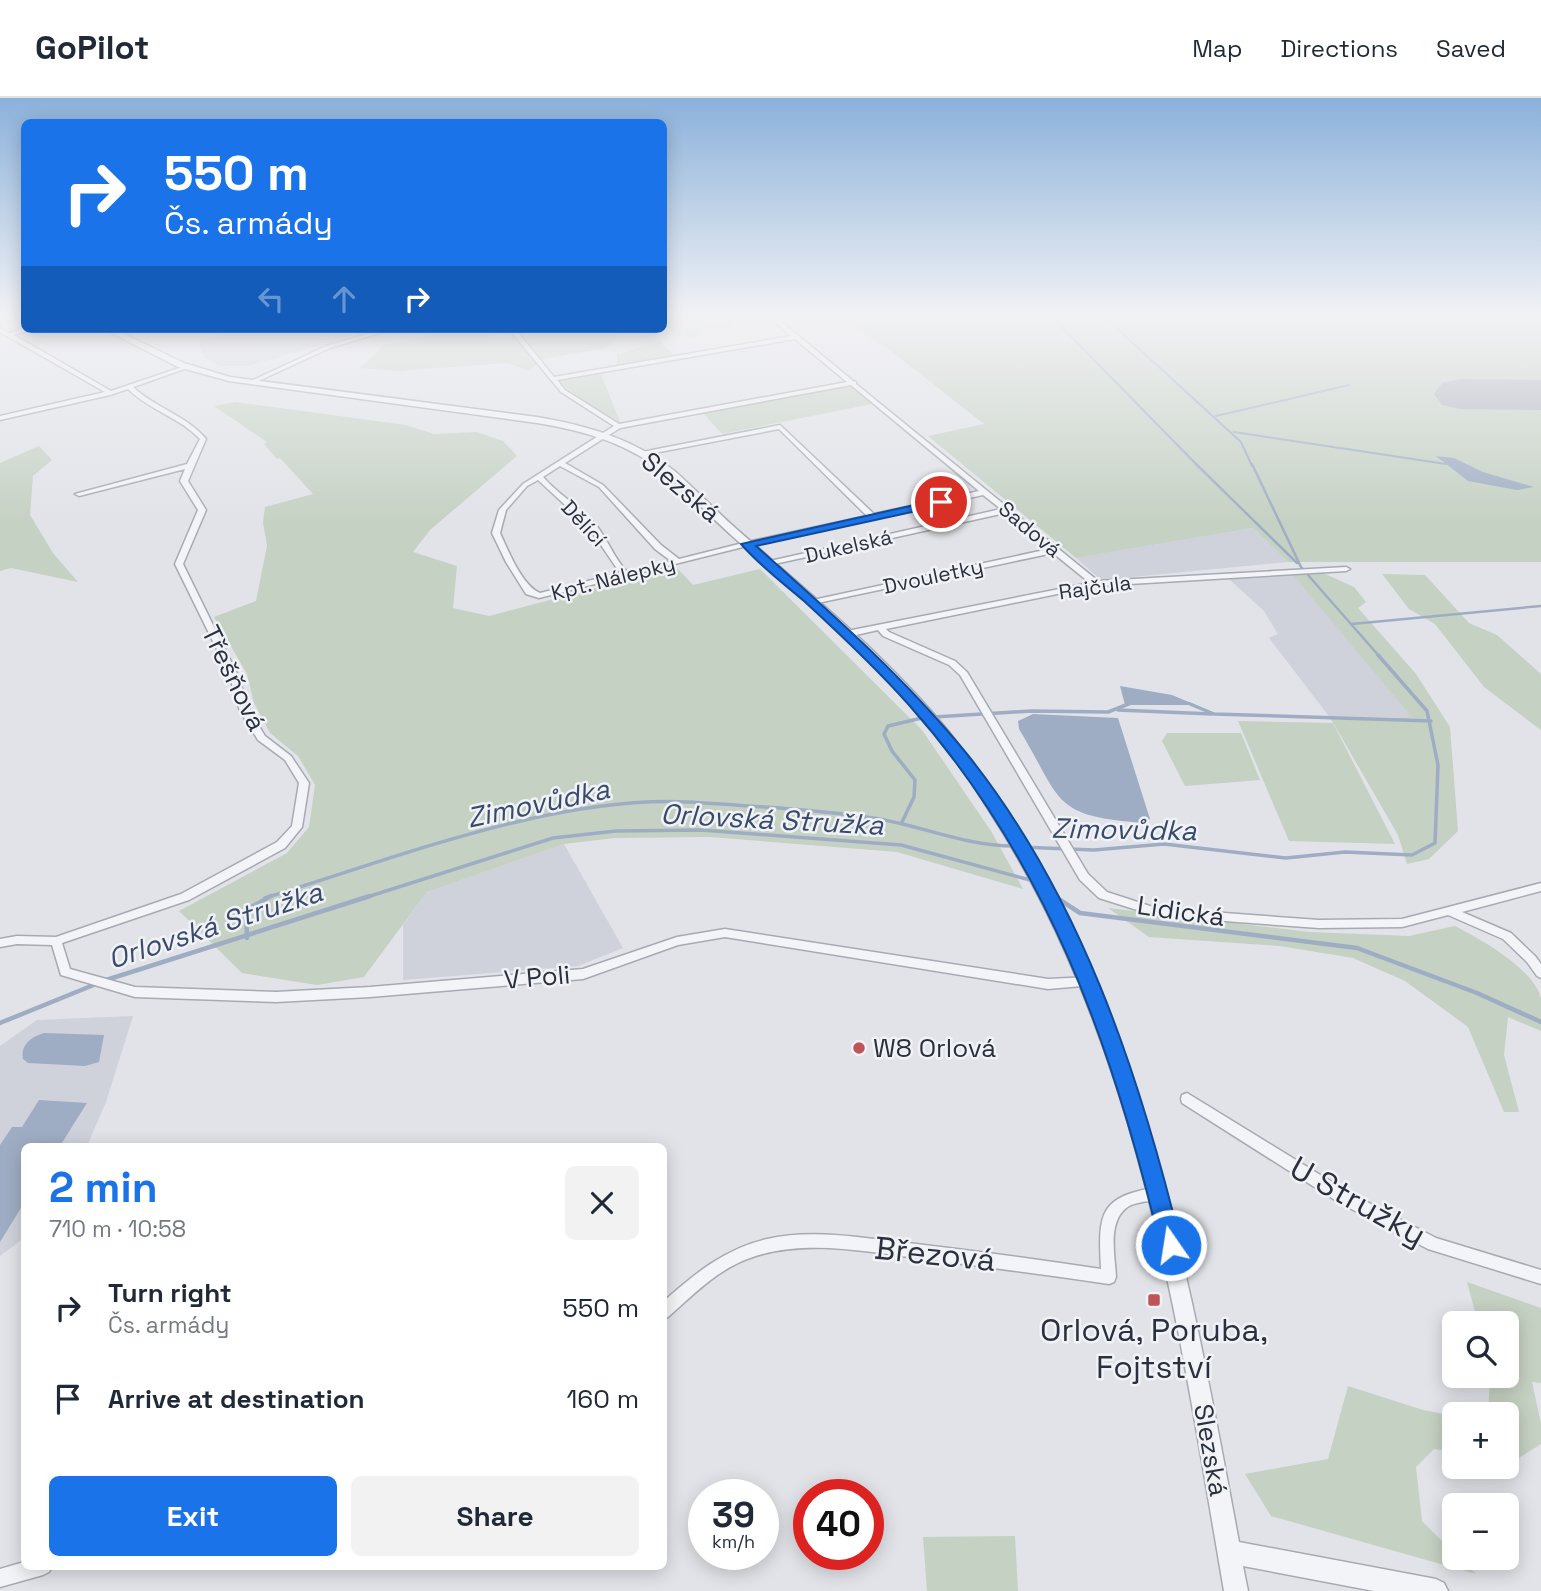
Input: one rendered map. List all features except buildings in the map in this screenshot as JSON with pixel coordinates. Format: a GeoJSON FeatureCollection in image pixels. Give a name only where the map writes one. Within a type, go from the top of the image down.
{"type":"FeatureCollection","features":[{"type":"Feature","properties":{"kind":"street"},"geometry":{"type":"LineString","coordinates":[[94,384],[110,393]]}},
{"type":"Feature","properties":{"kind":"street"},"geometry":{"type":"LineString","coordinates":[[0,418],[110,393],[139,384]]}},
{"type":"Feature","properties":{"kind":"street","name":"Slezská"},"geometry":{"type":"LineString","coordinates":[[255,384],[537,419],[605,435],[644,453],[669,472],[847,634],[913,701],[962,759],[1038,873],[1060,915],[1090,982],[1132,1095],[1179,1286],[1236,1591]]}},
{"type":"Feature","properties":{"kind":"street"},"geometry":{"type":"LineString","coordinates":[[557,384],[572,398],[618,426],[850,384]]}},
{"type":"Feature","properties":{"kind":"street","name":"Sadová"},"geometry":{"type":"LineString","coordinates":[[855,384],[1096,584]]}},
{"type":"Feature","properties":{"kind":"street"},"geometry":{"type":"LineString","coordinates":[[79,494],[188,466],[199,451],[203,439],[183,421],[139,399],[129,387]]}},
{"type":"Feature","properties":{"kind":"street","name":"Kpt. Nálepky"},"geometry":{"type":"LineString","coordinates":[[618,426],[525,485],[503,510],[496,533],[529,592],[539,597],[747,544],[986,492]]}},
{"type":"Feature","properties":{"kind":"street"},"geometry":{"type":"LineString","coordinates":[[644,453],[780,427],[873,517]]}},
{"type":"Feature","properties":{"kind":"street"},"geometry":{"type":"LineString","coordinates":[[559,462],[601,486],[658,547],[677,561]]}},
{"type":"Feature","properties":{"kind":"street","name":"Třešňová"},"geometry":{"type":"LineString","coordinates":[[56,942],[185,897],[281,845],[298,827],[304,783],[288,758],[261,738],[245,711],[232,671],[179,564],[202,510],[184,481],[188,466]]}},
{"type":"Feature","properties":{"kind":"street","name":"Dělící"},"geometry":{"type":"LineString","coordinates":[[538,476],[548,489],[590,523],[608,543],[613,560],[625,574]]}},
{"type":"Feature","properties":{"kind":"street","name":"Dukelská"},"geometry":{"type":"LineString","coordinates":[[771,563],[1007,510]]}},
{"type":"Feature","properties":{"kind":"street","name":"Dvouletky"},"geometry":{"type":"LineString","coordinates":[[813,602],[1054,550]]}},
{"type":"Feature","properties":{"kind":"street","name":"Rajčula"},"geometry":{"type":"LineString","coordinates":[[847,634],[1096,584],[1346,569]]}},
{"type":"Feature","properties":{"kind":"street","name":"Lidická"},"geometry":{"type":"LineString","coordinates":[[881,628],[886,634],[952,663],[964,674],[1084,877],[1103,895],[1156,912],[1319,924],[1402,923],[1541,887]]}},
{"type":"Feature","properties":{"kind":"street"},"geometry":{"type":"LineString","coordinates":[[1449,911],[1507,936],[1531,959],[1541,973]]}},
{"type":"Feature","properties":{"kind":"street","name":"V Poli"},"geometry":{"type":"LineString","coordinates":[[56,942],[65,972],[135,992],[276,997],[583,974],[677,941],[725,933],[1048,984],[1090,982]]}},
{"type":"Feature","properties":{"kind":"street"},"geometry":{"type":"LineString","coordinates":[[0,943],[18,940],[56,942]]}},
{"type":"Feature","properties":{"kind":"street","name":"U Stružky"},"geometry":{"type":"LineString","coordinates":[[1187,1099],[1343,1197],[1433,1244],[1541,1278]]}},
{"type":"Feature","properties":{"kind":"street","name":"Březová"},"geometry":{"type":"LineString","coordinates":[[667,1308],[706,1272],[751,1250],[821,1241],[1109,1277],[1107,1227],[1112,1209],[1125,1199],[1158,1193]]}},
{"type":"Feature","properties":{"kind":"street"},"geometry":{"type":"LineString","coordinates":[[1229,1552],[1436,1591]]}},
{"type":"Feature","properties":{"kind":"street"},"geometry":{"type":"LineString","coordinates":[[0,1578],[29,1570]]}},
{"type":"Feature","properties":{"kind":"shaded area"},"geometry":{"type":"Polygon","coordinates":[[[1253,528],[1288,562],[1101,580],[1076,558],[1253,528]]]}},
{"type":"Feature","properties":{"kind":"shaded area"},"geometry":{"type":"Polygon","coordinates":[[[1293,575],[1413,717],[1331,719],[1269,638],[1278,634],[1264,611],[1229,579],[1293,575]]]}},
{"type":"Feature","properties":{"kind":"shaded area"},"geometry":{"type":"Polygon","coordinates":[[[564,844],[623,948],[578,966],[403,980],[403,925],[427,892],[564,844]]]}},
{"type":"Feature","properties":{"kind":"shaded area"},"geometry":{"type":"Polygon","coordinates":[[[133,1016],[106,1102],[88,1143],[21,1143],[21,1240],[0,1256],[0,1046],[37,1020],[133,1016]]]}},
{"type":"Feature","properties":{"kind":"green space"},"geometry":{"type":"Polygon","coordinates":[[[561,384],[605,384],[620,422],[582,400],[561,384]]]}},
{"type":"Feature","properties":{"kind":"green space"},"geometry":{"type":"Polygon","coordinates":[[[933,384],[1541,384],[1541,562],[1288,562],[1253,528],[1076,558],[928,436],[984,424],[933,384]]]}},
{"type":"Feature","properties":{"kind":"green space"},"geometry":{"type":"Polygon","coordinates":[[[851,385],[872,404],[722,434],[703,413],[851,385]]]}},
{"type":"Feature","properties":{"kind":"green space"},"geometry":{"type":"Polygon","coordinates":[[[235,402],[406,425],[434,434],[477,432],[503,441],[517,456],[430,530],[413,552],[457,566],[453,608],[489,616],[676,567],[693,585],[760,569],[922,730],[991,831],[1023,889],[897,852],[710,837],[615,838],[564,844],[427,892],[364,977],[317,985],[242,973],[179,911],[287,853],[309,827],[315,785],[298,756],[270,733],[254,703],[247,674],[214,617],[256,601],[267,546],[263,522],[265,507],[313,494],[280,458],[277,459],[264,444],[267,442],[214,406],[235,402]]]}},
{"type":"Feature","properties":{"kind":"green space"},"geometry":{"type":"Polygon","coordinates":[[[39,446],[52,460],[33,476],[30,515],[53,553],[78,582],[11,568],[0,571],[0,463],[39,446]]]}},
{"type":"Feature","properties":{"kind":"green space"},"geometry":{"type":"Polygon","coordinates":[[[1323,573],[1354,587],[1366,602],[1358,608],[1416,674],[1450,727],[1458,831],[1429,859],[1407,864],[1398,835],[1331,719],[1412,717],[1293,575],[1323,573]]]}},
{"type":"Feature","properties":{"kind":"green space"},"geometry":{"type":"Polygon","coordinates":[[[1382,574],[1425,575],[1469,623],[1497,635],[1541,674],[1541,730],[1484,687],[1435,624],[1409,609],[1382,574]]]}},
{"type":"Feature","properties":{"kind":"green space"},"geometry":{"type":"Polygon","coordinates":[[[1238,721],[1333,723],[1395,844],[1289,841],[1238,721]]]}},
{"type":"Feature","properties":{"kind":"green space"},"geometry":{"type":"Polygon","coordinates":[[[1167,733],[1241,733],[1260,780],[1185,786],[1162,741],[1167,733]]]}},
{"type":"Feature","properties":{"kind":"green space"},"geometry":{"type":"Polygon","coordinates":[[[1108,908],[1310,932],[1409,936],[1455,926],[1517,965],[1536,987],[1541,998],[1541,1031],[1508,1017],[1504,1055],[1519,1112],[1504,1112],[1468,1027],[1405,981],[1353,958],[1280,946],[1149,937],[1108,908]]]}},
{"type":"Feature","properties":{"kind":"green space"},"geometry":{"type":"Polygon","coordinates":[[[1467,1282],[1541,1308],[1541,1383],[1532,1382],[1541,1424],[1541,1444],[1519,1458],[1519,1402],[1489,1402],[1489,1388],[1519,1388],[1519,1311],[1475,1311],[1467,1282]]]}},
{"type":"Feature","properties":{"kind":"green space"},"geometry":{"type":"Polygon","coordinates":[[[1348,1386],[1442,1414],[1442,1450],[1434,1449],[1416,1467],[1422,1521],[1442,1541],[1442,1564],[1271,1516],[1245,1474],[1328,1459],[1348,1386]]]}},
{"type":"Feature","properties":{"kind":"green space"},"geometry":{"type":"Polygon","coordinates":[[[1015,1536],[1018,1591],[927,1591],[923,1537],[1015,1536]]]}},
{"type":"Feature","properties":{"kind":"water"},"geometry":{"type":"Polygon","coordinates":[[[1436,456],[1454,458],[1483,472],[1534,487],[1517,490],[1468,481],[1436,456]]]}},
{"type":"Feature","properties":{"kind":"water"},"geometry":{"type":"Polygon","coordinates":[[[1120,686],[1172,695],[1196,705],[1125,705],[1120,686]]]}},
{"type":"Feature","properties":{"kind":"water"},"geometry":{"type":"Polygon","coordinates":[[[1033,714],[1118,718],[1150,819],[1144,823],[1091,816],[1063,801],[1053,789],[1019,729],[1018,721],[1033,714]]]}},
{"type":"Feature","properties":{"kind":"water"},"geometry":{"type":"Polygon","coordinates":[[[44,1033],[104,1035],[99,1062],[85,1066],[28,1063],[23,1059],[25,1046],[31,1039],[44,1033]]]}},
{"type":"Feature","properties":{"kind":"water"},"geometry":{"type":"Polygon","coordinates":[[[39,1100],[87,1103],[62,1143],[21,1143],[21,1208],[0,1242],[0,1145],[12,1127],[22,1127],[39,1100]]]}},
{"type":"Feature","properties":{"kind":"waterway"},"geometry":{"type":"LineString","coordinates":[[1117,384],[1197,465]]}},
{"type":"Feature","properties":{"kind":"waterway","name":"Zimovůdka"},"geometry":{"type":"LineString","coordinates":[[1177,384],[1241,442],[1252,466]]}},
{"type":"Feature","properties":{"kind":"waterway"},"geometry":{"type":"LineString","coordinates":[[1216,416],[1349,385]]}},
{"type":"Feature","properties":{"kind":"waterway"},"geometry":{"type":"LineString","coordinates":[[1234,432],[1446,464]]}},
{"type":"Feature","properties":{"kind":"waterway","name":"Zimovůdka"},"geometry":{"type":"LineString","coordinates":[[1252,464],[1301,567],[1379,656]]}},
{"type":"Feature","properties":{"kind":"waterway"},"geometry":{"type":"LineString","coordinates":[[1197,465],[1297,563]]}},
{"type":"Feature","properties":{"kind":"waterway"},"geometry":{"type":"LineString","coordinates":[[1352,624],[1541,606]]}},
{"type":"Feature","properties":{"kind":"waterway","name":"Zimovůdka"},"geometry":{"type":"LineString","coordinates":[[1378,655],[1427,711],[1429,721]]}},
{"type":"Feature","properties":{"kind":"waterway"},"geometry":{"type":"LineString","coordinates":[[934,717],[1031,711],[1108,712],[1131,703]]}},
{"type":"Feature","properties":{"kind":"waterway"},"geometry":{"type":"LineString","coordinates":[[1190,704],[1214,714],[1429,721]]}},
{"type":"Feature","properties":{"kind":"waterway"},"geometry":{"type":"LineString","coordinates":[[1118,710],[1212,714]]}},
{"type":"Feature","properties":{"kind":"waterway"},"geometry":{"type":"LineString","coordinates":[[902,822],[914,797],[915,780],[892,751],[884,734],[888,726],[926,717]]}},
{"type":"Feature","properties":{"kind":"waterway","name":"Zimovůdka"},"geometry":{"type":"LineString","coordinates":[[1020,847],[1094,850],[1164,844],[1286,858],[1345,852],[1412,855],[1435,843],[1438,765],[1429,721]]}},
{"type":"Feature","properties":{"kind":"waterway","name":"Zimovůdka"},"geometry":{"type":"LineString","coordinates":[[271,896],[420,849],[529,819],[637,803],[688,802],[850,815],[891,821],[977,843],[1013,846]]}},
{"type":"Feature","properties":{"kind":"waterway","name":"Orlovská Stružka"},"geometry":{"type":"LineString","coordinates":[[364,898],[553,838],[616,831],[701,830],[901,845],[1030,880]]}},
{"type":"Feature","properties":{"kind":"waterway","name":"Zimovůdka"},"geometry":{"type":"LineString","coordinates":[[247,935],[246,910],[271,896]]}},
{"type":"Feature","properties":{"kind":"waterway","name":"Zimovůdka"},"geometry":{"type":"LineString","coordinates":[[265,898],[271,896]]}},
{"type":"Feature","properties":{"kind":"waterway","name":"Orlovská Stružka"},"geometry":{"type":"LineString","coordinates":[[247,935],[370,896]]}},
{"type":"Feature","properties":{"kind":"waterway","name":"Orlovská Stružka"},"geometry":{"type":"LineString","coordinates":[[1054,896],[1080,913],[1357,948],[1477,993],[1541,1022]]}},
{"type":"Feature","properties":{"kind":"waterway","name":"Orlovská Stružka"},"geometry":{"type":"LineString","coordinates":[[103,981],[247,935]]}},
{"type":"Feature","properties":{"kind":"waterway","name":"Orlovská Stružka"},"geometry":{"type":"LineString","coordinates":[[0,1023],[96,984]]}},
{"type":"Feature","properties":{"kind":"runway"},"geometry":{"type":"LineString","coordinates":[[1460,394],[1541,395]]}},
{"type":"Feature","properties":{"kind":"place","name":"W8 Orlová"},"geometry":{"type":"Point","coordinates":[859,1048]}},
{"type":"Feature","properties":{"kind":"place","name":"Orlová, Poruba, Fojtství"},"geometry":{"type":"Point","coordinates":[1154,1300]}},
{"type":"Feature","properties":{"kind":"route"},"geometry":{"type":"LineString","coordinates":[[941,502],[747,544],[847,634],[913,701],[962,759],[1027,854],[1060,915],[1113,1043],[1147,1147],[1171,1245]]}}]}
